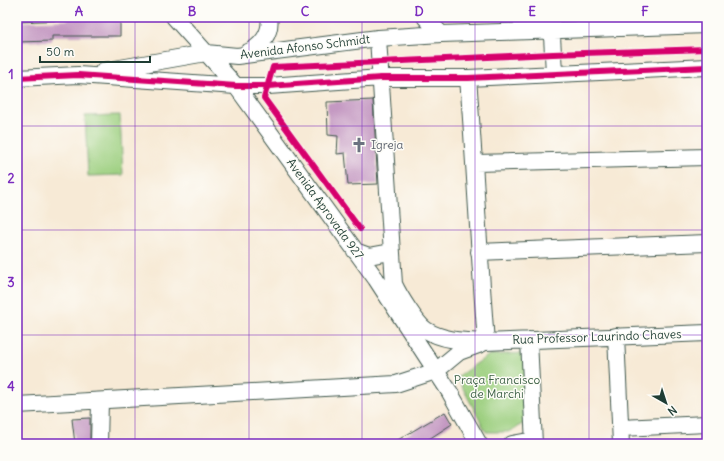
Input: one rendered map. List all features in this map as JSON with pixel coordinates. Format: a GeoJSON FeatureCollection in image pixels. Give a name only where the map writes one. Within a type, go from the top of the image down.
{"type":"FeatureCollection","features":[{"type":"Feature","properties":{"kind":"street","name":"Avenida Aprovada 927"},"geometry":{"type":"LineString","coordinates":[[174,17],[236,86],[376,280],[449,391],[479,444]]}},
{"type":"Feature","properties":{"kind":"street"},"geometry":{"type":"LineString","coordinates":[[238,56],[254,50],[262,43],[266,36],[270,22],[269,17]]}},
{"type":"Feature","properties":{"kind":"street"},"geometry":{"type":"LineString","coordinates":[[425,17],[441,34]]}},
{"type":"Feature","properties":{"kind":"street","name":"Avenida Afonso Schmidt"},"geometry":{"type":"LineString","coordinates":[[78,75],[206,54],[238,56],[378,38],[552,24],[671,22],[707,25]]}},
{"type":"Feature","properties":{"kind":"street"},"geometry":{"type":"LineString","coordinates":[[552,24],[554,73]]}},
{"type":"Feature","properties":{"kind":"street"},"geometry":{"type":"LineString","coordinates":[[378,38],[394,284],[401,299],[425,330],[438,336],[457,340],[486,342]]}},
{"type":"Feature","properties":{"kind":"street"},"geometry":{"type":"LineString","coordinates":[[17,78],[78,75],[236,86],[268,86],[381,78],[468,78],[707,67]]}},
{"type":"Feature","properties":{"kind":"street"},"geometry":{"type":"LineString","coordinates":[[468,78],[486,342]]}},
{"type":"Feature","properties":{"kind":"street"},"geometry":{"type":"LineString","coordinates":[[475,164],[707,157]]}},
{"type":"Feature","properties":{"kind":"street"},"geometry":{"type":"LineString","coordinates":[[479,252],[707,243]]}},
{"type":"Feature","properties":{"kind":"street"},"geometry":{"type":"LineString","coordinates":[[355,252],[369,256],[391,252]]}},
{"type":"Feature","properties":{"kind":"street","name":"Rua Professor Laurindo Chaves"},"geometry":{"type":"LineString","coordinates":[[486,342],[707,332]]}},
{"type":"Feature","properties":{"kind":"street"},"geometry":{"type":"LineString","coordinates":[[616,336],[622,444]]}},
{"type":"Feature","properties":{"kind":"street"},"geometry":{"type":"LineString","coordinates":[[512,444],[534,442],[529,340]]}},
{"type":"Feature","properties":{"kind":"street"},"geometry":{"type":"LineString","coordinates":[[17,405],[100,402],[396,384],[436,371],[460,352],[486,342]]}},
{"type":"Feature","properties":{"kind":"street"},"geometry":{"type":"LineString","coordinates":[[99,444],[100,402]]}},
{"type":"Feature","properties":{"kind":"street"},"geometry":{"type":"LineString","coordinates":[[621,428],[707,424]]}},
{"type":"Feature","properties":{"kind":"green space"},"geometry":{"type":"Polygon","coordinates":[[[120,115],[123,175],[88,176],[85,116],[120,115]]]}},
{"type":"Feature","properties":{"kind":"green space","name":"Praça Francisco de Marchi"},"geometry":{"type":"Polygon","coordinates":[[[526,353],[528,421],[508,432],[486,432],[457,377],[489,355],[526,353]]]}},
{"type":"Feature","properties":{"kind":"building"},"geometry":{"type":"Polygon","coordinates":[[[69,17],[120,17],[120,36],[52,36],[52,41],[17,42],[17,22],[69,20],[69,17]]]}},
{"type":"Feature","properties":{"kind":"building","name":"Igreja"},"geometry":{"type":"Polygon","coordinates":[[[373,100],[378,184],[348,185],[345,153],[337,154],[338,136],[328,135],[327,102],[373,100]]]}},
{"type":"Feature","properties":{"kind":"building"},"geometry":{"type":"Polygon","coordinates":[[[445,412],[452,424],[429,439],[419,444],[391,444],[445,412]]]}},
{"type":"Feature","properties":{"kind":"building"},"geometry":{"type":"Polygon","coordinates":[[[90,418],[90,444],[75,444],[72,419],[90,418]]]}},
{"type":"Feature","properties":{"kind":"cycle path"},"geometry":{"type":"LineString","coordinates":[[360,229],[264,98],[273,67],[553,54],[707,49]]}},
{"type":"Feature","properties":{"kind":"cycle path"},"geometry":{"type":"LineString","coordinates":[[17,78],[78,75],[236,86],[268,86],[381,78],[468,78],[707,67]]}},
{"type":"Feature","properties":{"kind":"place","name":"Igreja"},"geometry":{"type":"Point","coordinates":[359,145]}}]}
